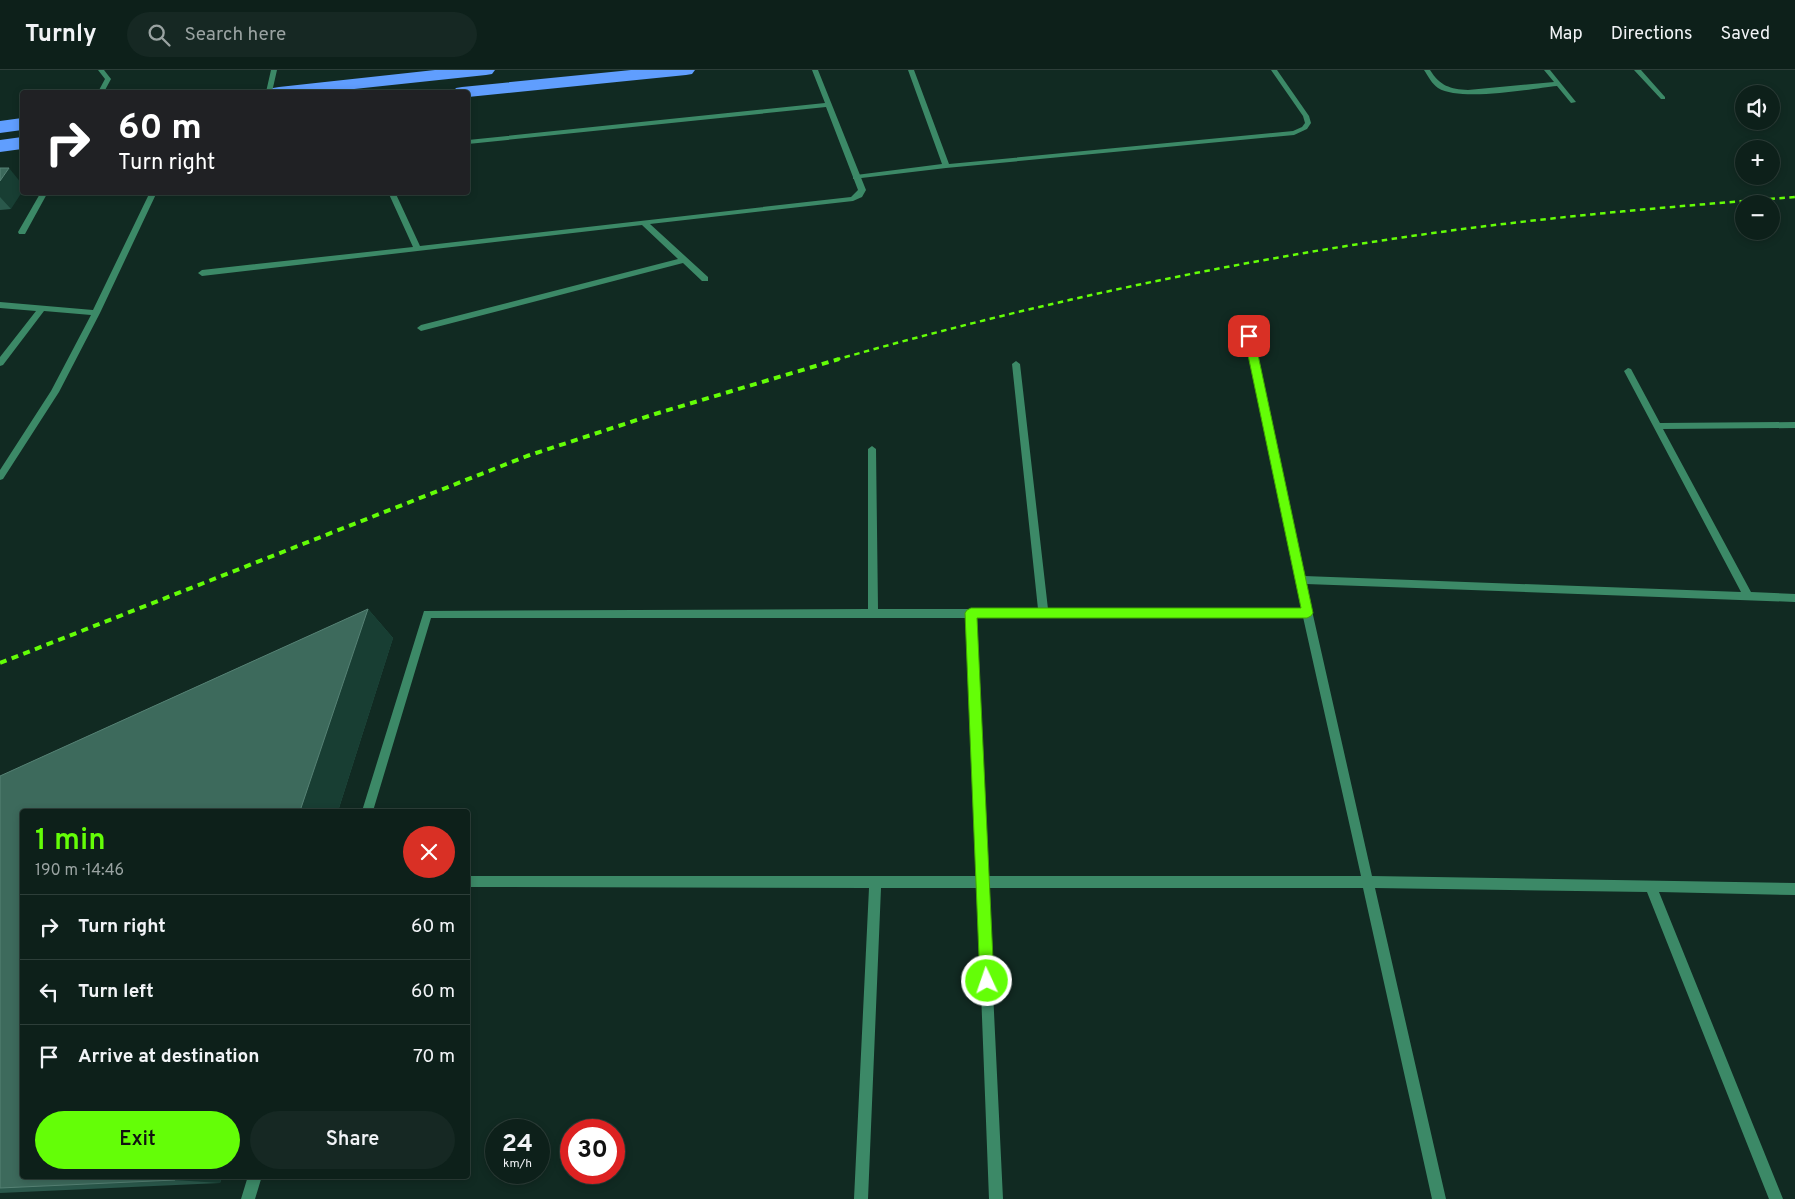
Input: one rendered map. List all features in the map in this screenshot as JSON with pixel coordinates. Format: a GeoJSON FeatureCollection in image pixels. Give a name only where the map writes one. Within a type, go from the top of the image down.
{"type":"FeatureCollection","features":[{"type":"Feature","properties":{"kind":"highway"},"geometry":{"type":"LineString","coordinates":[[298,90],[486,70]]}},
{"type":"Feature","properties":{"kind":"highway"},"geometry":{"type":"LineString","coordinates":[[470,91],[686,70]]}},
{"type":"Feature","properties":{"kind":"highway"},"geometry":{"type":"LineString","coordinates":[[461,90],[465,72]]}},
{"type":"Feature","properties":{"kind":"highway"},"geometry":{"type":"LineString","coordinates":[[0,127],[20,124]]}},
{"type":"Feature","properties":{"kind":"highway"},"geometry":{"type":"LineString","coordinates":[[0,146],[20,144]]}},
{"type":"Feature","properties":{"kind":"street"},"geometry":{"type":"LineString","coordinates":[[101,70],[108,79],[102,90]]}},
{"type":"Feature","properties":{"kind":"street"},"geometry":{"type":"LineString","coordinates":[[269,90],[274,70]]}},
{"type":"Feature","properties":{"kind":"street"},"geometry":{"type":"LineString","coordinates":[[202,273],[853,199],[862,190],[814,70]]}},
{"type":"Feature","properties":{"kind":"street"},"geometry":{"type":"LineString","coordinates":[[911,70],[946,166]]}},
{"type":"Feature","properties":{"kind":"street"},"geometry":{"type":"LineString","coordinates":[[856,177],[946,166],[1294,133],[1305,128],[1308,124],[1306,116],[1274,70]]}},
{"type":"Feature","properties":{"kind":"street"},"geometry":{"type":"LineString","coordinates":[[1427,70],[1435,83],[1445,89],[1462,92],[1558,84]]}},
{"type":"Feature","properties":{"kind":"street"},"geometry":{"type":"LineString","coordinates":[[1547,70],[1573,102]]}},
{"type":"Feature","properties":{"kind":"street"},"geometry":{"type":"LineString","coordinates":[[1637,70],[1663,98]]}},
{"type":"Feature","properties":{"kind":"street"},"geometry":{"type":"LineString","coordinates":[[470,142],[828,105]]}},
{"type":"Feature","properties":{"kind":"street"},"geometry":{"type":"LineString","coordinates":[[22,232],[43,195]]}},
{"type":"Feature","properties":{"kind":"street"},"geometry":{"type":"LineString","coordinates":[[0,477],[55,392],[96,313],[153,195]]}},
{"type":"Feature","properties":{"kind":"street"},"geometry":{"type":"LineString","coordinates":[[392,195],[418,248]]}},
{"type":"Feature","properties":{"kind":"street"},"geometry":{"type":"LineString","coordinates":[[644,223],[705,279]]}},
{"type":"Feature","properties":{"kind":"street"},"geometry":{"type":"LineString","coordinates":[[421,328],[684,260]]}},
{"type":"Feature","properties":{"kind":"street"},"geometry":{"type":"LineString","coordinates":[[0,305],[96,313]]}},
{"type":"Feature","properties":{"kind":"street"},"geometry":{"type":"LineString","coordinates":[[0,363],[42,308]]}},
{"type":"Feature","properties":{"kind":"street"},"geometry":{"type":"LineString","coordinates":[[1249,336],[1307,613],[1439,1199]]}},
{"type":"Feature","properties":{"kind":"street"},"geometry":{"type":"LineString","coordinates":[[1016,364],[1043,613]]}},
{"type":"Feature","properties":{"kind":"street"},"geometry":{"type":"LineString","coordinates":[[1628,371],[1748,596]]}},
{"type":"Feature","properties":{"kind":"street"},"geometry":{"type":"LineString","coordinates":[[1657,426],[1795,425]]}},
{"type":"Feature","properties":{"kind":"street"},"geometry":{"type":"LineString","coordinates":[[872,449],[873,613]]}},
{"type":"Feature","properties":{"kind":"street"},"geometry":{"type":"LineString","coordinates":[[1300,580],[1795,598]]}},
{"type":"Feature","properties":{"kind":"street"},"geometry":{"type":"LineString","coordinates":[[971,613],[996,1199]]}},
{"type":"Feature","properties":{"kind":"street"},"geometry":{"type":"LineString","coordinates":[[368,809],[427,614],[1307,613]]}},
{"type":"Feature","properties":{"kind":"street"},"geometry":{"type":"LineString","coordinates":[[470,882],[1368,882],[1795,889]]}},
{"type":"Feature","properties":{"kind":"street"},"geometry":{"type":"LineString","coordinates":[[861,1199],[875,883]]}},
{"type":"Feature","properties":{"kind":"street"},"geometry":{"type":"LineString","coordinates":[[1651,887],[1776,1199]]}},
{"type":"Feature","properties":{"kind":"street"},"geometry":{"type":"LineString","coordinates":[[248,1199],[254,1179]]}},
{"type":"Feature","properties":{"kind":"building"},"geometry":{"type":"Polygon","coordinates":[[[0,168],[9,168],[0,181],[0,168]]]}},
{"type":"Feature","properties":{"kind":"building"},"geometry":{"type":"Polygon","coordinates":[[[368,609],[301,809],[20,809],[20,1179],[175,1180],[0,1188],[0,776],[368,609]]]}},
{"type":"Feature","properties":{"kind":"railway"},"geometry":{"type":"LineString","coordinates":[[835,360],[976,322],[1118,289],[1333,248],[1453,230],[1551,219],[1795,197]]}},
{"type":"Feature","properties":{"kind":"railway"},"geometry":{"type":"LineString","coordinates":[[0,663],[527,456],[655,414],[839,359]]}},
{"type":"Feature","properties":{"kind":"route"},"geometry":{"type":"LineString","coordinates":[[987,981],[971,613],[1307,613],[1249,336]]}}]}
